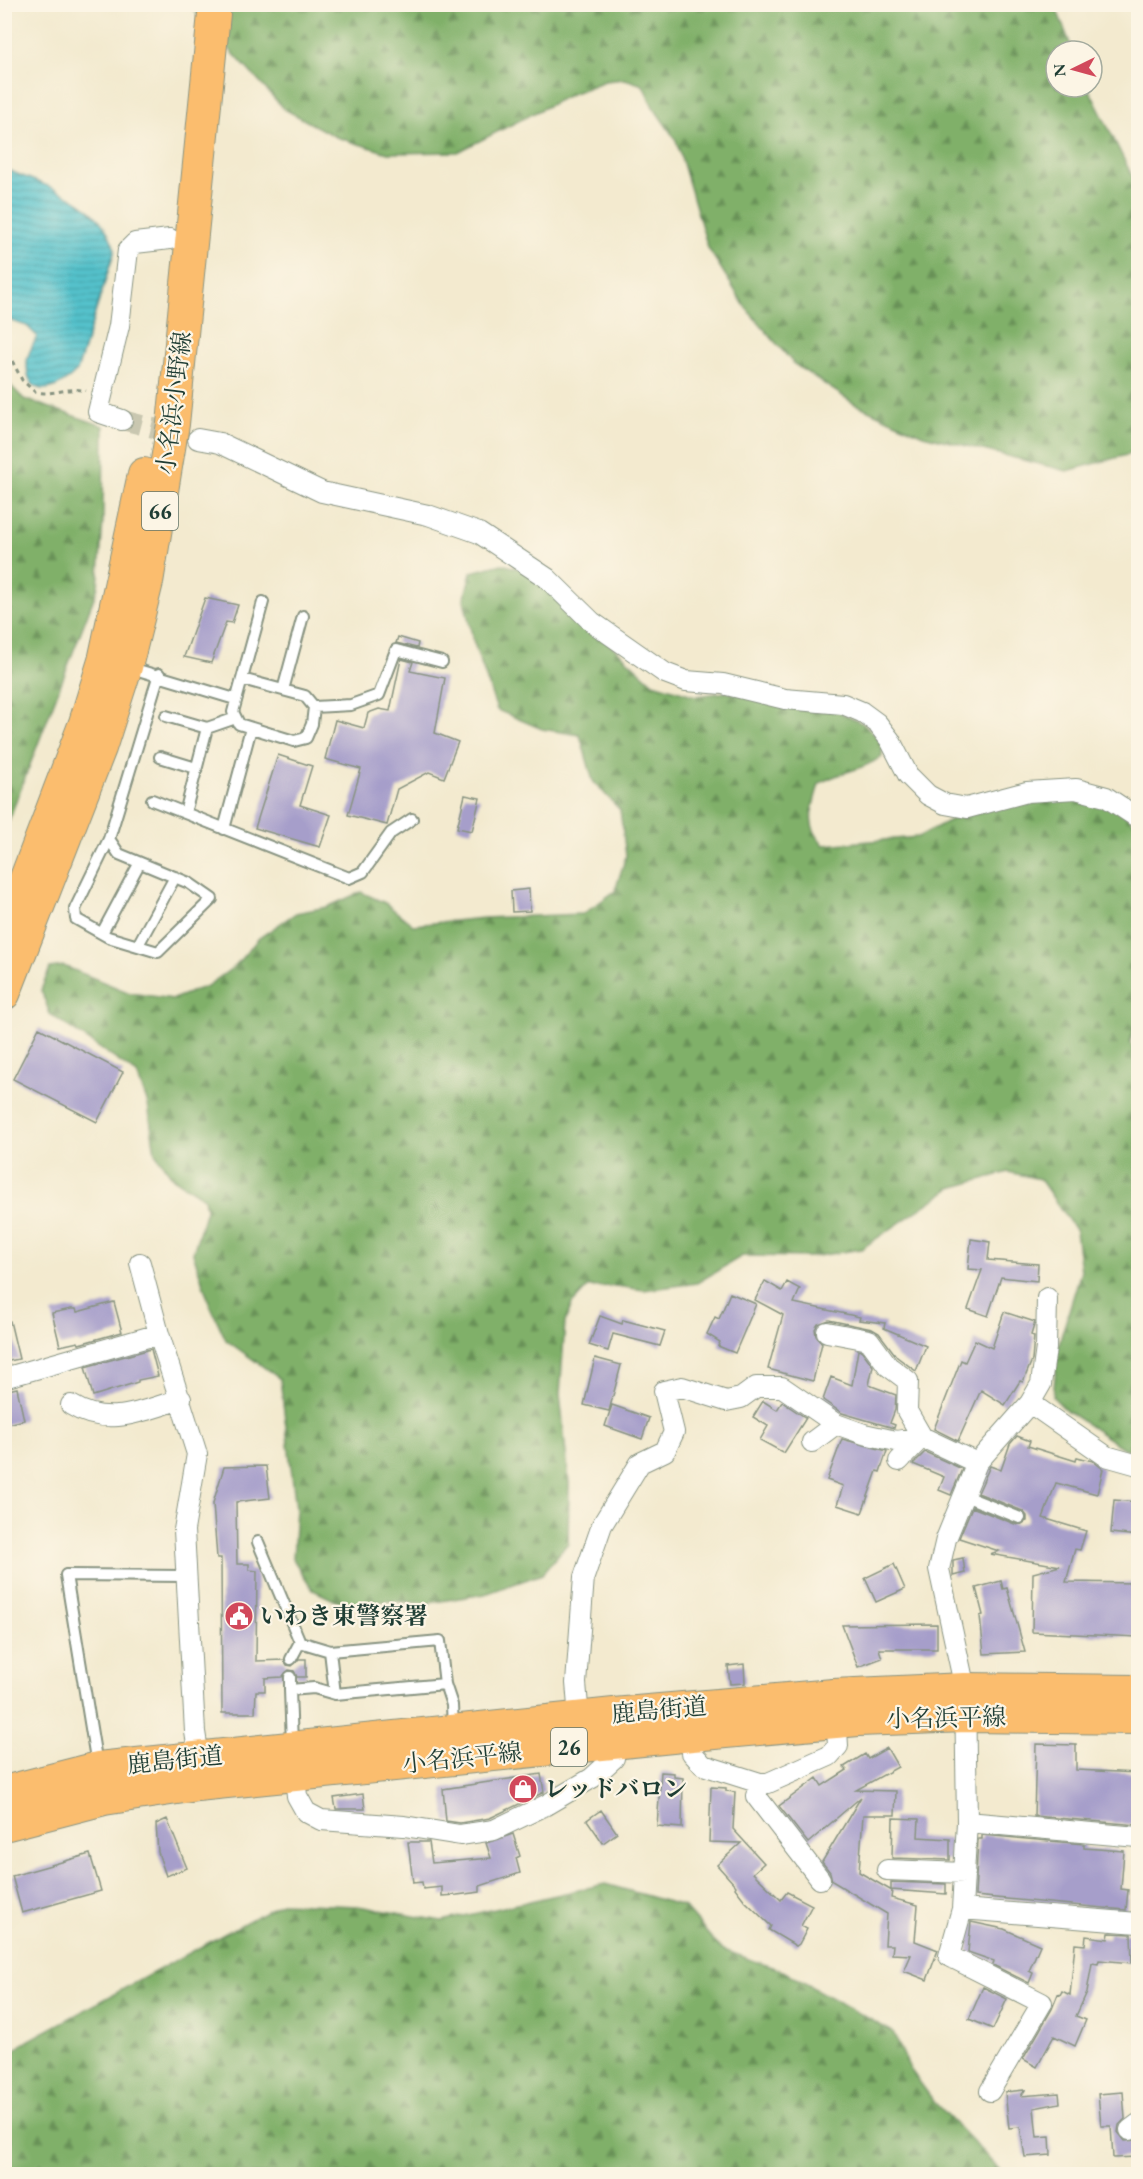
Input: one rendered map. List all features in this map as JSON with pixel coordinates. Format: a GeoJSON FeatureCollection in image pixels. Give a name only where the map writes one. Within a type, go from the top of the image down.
{"type":"FeatureCollection","features":[{"type":"Feature","properties":{"kind":"main road","name":"小名浜小野線"},"geometry":{"type":"LineString","coordinates":[[4,994],[100,748],[143,486],[193,4]]}},
{"type":"Feature","properties":{"kind":"main road","name":"小名浜小野線"},"geometry":{"type":"LineString","coordinates":[[4,934],[85,723],[115,664],[147,582],[172,424],[215,4]]}},
{"type":"Feature","properties":{"kind":"main road","name":"鹿島街道"},"geometry":{"type":"LineString","coordinates":[[4,1792],[98,1768],[199,1757],[293,1762],[453,1731],[579,1718],[614,1729],[836,1708],[1138,1691]]}},
{"type":"Feature","properties":{"kind":"main road","name":"小名浜平線"},"geometry":{"type":"LineString","coordinates":[[966,1702],[1138,1718]]}},
{"type":"Feature","properties":{"kind":"main road","name":"小名浜平線"},"geometry":{"type":"LineString","coordinates":[[4,1825],[104,1799],[293,1762],[614,1729]]}},
{"type":"Feature","properties":{"kind":"street"},"geometry":{"type":"LineString","coordinates":[[122,420],[98,412],[119,326],[128,249],[135,243],[170,240]]}},
{"type":"Feature","properties":{"kind":"street"},"geometry":{"type":"LineString","coordinates":[[198,439],[220,443],[322,492],[413,511],[479,533],[547,578],[592,622],[665,673],[686,681],[732,686],[785,699],[843,704],[862,712],[877,723],[890,740],[909,775],[928,795],[945,804],[967,808],[1028,792],[1076,789],[1106,797],[1138,818]]}},
{"type":"Feature","properties":{"kind":"street"},"geometry":{"type":"LineString","coordinates":[[140,1263],[159,1334],[197,1455],[184,1530],[195,1732],[199,1757]]}},
{"type":"Feature","properties":{"kind":"street"},"geometry":{"type":"LineString","coordinates":[[990,2091],[1042,2003],[949,1956],[962,1909],[965,1872],[966,1702],[939,1569],[946,1539],[977,1463],[1030,1403],[1041,1384],[1046,1348],[1047,1298]]}},
{"type":"Feature","properties":{"kind":"street"},"geometry":{"type":"LineString","coordinates":[[827,1332],[869,1340],[888,1366],[908,1381],[907,1411],[922,1437]]}},
{"type":"Feature","properties":{"kind":"street"},"geometry":{"type":"LineString","coordinates":[[4,1378],[159,1334]]}},
{"type":"Feature","properties":{"kind":"street"},"geometry":{"type":"LineString","coordinates":[[579,1718],[576,1683],[584,1576],[602,1525],[640,1463],[665,1451],[674,1432],[664,1391],[682,1387],[726,1401],[741,1398],[756,1387],[782,1387],[836,1424],[864,1434],[896,1441],[922,1437],[977,1463]]}},
{"type":"Feature","properties":{"kind":"street"},"geometry":{"type":"LineString","coordinates":[[70,1405],[80,1411],[106,1418],[181,1400]]}},
{"type":"Feature","properties":{"kind":"street"},"geometry":{"type":"LineString","coordinates":[[1030,1403],[1106,1456],[1138,1465]]}},
{"type":"Feature","properties":{"kind":"street"},"geometry":{"type":"LineString","coordinates":[[812,1442],[836,1424]]}},
{"type":"Feature","properties":{"kind":"street"},"geometry":{"type":"LineString","coordinates":[[899,1461],[922,1437]]}},
{"type":"Feature","properties":{"kind":"street"},"geometry":{"type":"LineString","coordinates":[[692,1721],[692,1753],[703,1765],[760,1783],[768,1783],[829,1756],[838,1746],[836,1708]]}},
{"type":"Feature","properties":{"kind":"street"},"geometry":{"type":"LineString","coordinates":[[293,1762],[297,1796],[306,1812],[321,1821],[404,1826],[460,1834],[494,1830],[592,1778],[614,1758],[614,1729]]}},
{"type":"Feature","properties":{"kind":"street"},"geometry":{"type":"LineString","coordinates":[[760,1783],[756,1796],[820,1879]]}},
{"type":"Feature","properties":{"kind":"street"},"geometry":{"type":"LineString","coordinates":[[967,1822],[1138,1837]]}},
{"type":"Feature","properties":{"kind":"street"},"geometry":{"type":"LineString","coordinates":[[887,1870],[965,1872]]}},
{"type":"Feature","properties":{"kind":"street"},"geometry":{"type":"LineString","coordinates":[[962,1909],[1138,1923]]}},
{"type":"Feature","properties":{"kind":"lane"},"geometry":{"type":"LineString","coordinates":[[242,679],[305,696],[314,707],[312,724],[306,738],[294,741],[239,724],[233,711],[263,602]]}},
{"type":"Feature","properties":{"kind":"lane"},"geometry":{"type":"LineString","coordinates":[[283,690],[303,616]]}},
{"type":"Feature","properties":{"kind":"lane"},"geometry":{"type":"LineString","coordinates":[[314,707],[351,705],[379,695],[396,650],[442,662]]}},
{"type":"Feature","properties":{"kind":"lane"},"geometry":{"type":"LineString","coordinates":[[115,664],[236,699]]}},
{"type":"Feature","properties":{"kind":"lane"},"geometry":{"type":"LineString","coordinates":[[109,839],[119,854],[189,883],[212,899],[158,952],[102,933],[76,919],[75,909],[109,839],[159,675]]}},
{"type":"Feature","properties":{"kind":"lane"},"geometry":{"type":"LineString","coordinates":[[166,716],[207,728],[236,718]]}},
{"type":"Feature","properties":{"kind":"lane"},"geometry":{"type":"LineString","coordinates":[[185,813],[207,728]]}},
{"type":"Feature","properties":{"kind":"lane"},"geometry":{"type":"LineString","coordinates":[[224,829],[251,728]]}},
{"type":"Feature","properties":{"kind":"lane"},"geometry":{"type":"LineString","coordinates":[[160,757],[196,768]]}},
{"type":"Feature","properties":{"kind":"lane"},"geometry":{"type":"LineString","coordinates":[[152,800],[349,879],[363,872],[391,833],[412,819]]}},
{"type":"Feature","properties":{"kind":"lane"},"geometry":{"type":"LineString","coordinates":[[102,933],[140,864]]}},
{"type":"Feature","properties":{"kind":"lane"},"geometry":{"type":"LineString","coordinates":[[138,945],[175,877]]}},
{"type":"Feature","properties":{"kind":"lane"},"geometry":{"type":"LineString","coordinates":[[965,1496],[1020,1518]]}},
{"type":"Feature","properties":{"kind":"lane"},"geometry":{"type":"LineString","coordinates":[[258,1542],[300,1642]]}},
{"type":"Feature","properties":{"kind":"lane"},"geometry":{"type":"LineString","coordinates":[[98,1768],[66,1575],[186,1576]]}},
{"type":"Feature","properties":{"kind":"lane"},"geometry":{"type":"LineString","coordinates":[[300,1642],[330,1651],[440,1641],[445,1684],[452,1705],[453,1731]]}},
{"type":"Feature","properties":{"kind":"lane"},"geometry":{"type":"LineString","coordinates":[[291,1659],[300,1642]]}},
{"type":"Feature","properties":{"kind":"lane"},"geometry":{"type":"LineString","coordinates":[[330,1651],[335,1694]]}},
{"type":"Feature","properties":{"kind":"lane"},"geometry":{"type":"LineString","coordinates":[[290,1677],[293,1762]]}},
{"type":"Feature","properties":{"kind":"lane"},"geometry":{"type":"LineString","coordinates":[[290,1690],[314,1688],[335,1694],[445,1684]]}},
{"type":"Feature","properties":{"kind":"path"},"geometry":{"type":"LineString","coordinates":[[4,345],[22,380],[35,392],[54,394],[75,388],[102,396]]}},
{"type":"Feature","properties":{"kind":"green space"},"geometry":{"type":"Polygon","coordinates":[[[189,5],[1055,5],[1068,39],[1044,39],[1044,99],[1094,99],[1138,188],[1138,452],[1067,471],[923,435],[855,404],[794,364],[746,308],[708,248],[676,140],[653,107],[643,85],[625,79],[605,81],[571,94],[458,152],[388,153],[336,137],[284,109],[189,5]]]}},
{"type":"Feature","properties":{"kind":"green space"},"geometry":{"type":"Polygon","coordinates":[[[5,380],[24,399],[104,426],[103,522],[98,587],[5,830],[5,380]]]}},
{"type":"Feature","properties":{"kind":"green space"},"geometry":{"type":"Polygon","coordinates":[[[502,564],[530,572],[653,683],[696,696],[726,692],[832,709],[864,724],[882,742],[882,756],[867,765],[819,784],[811,816],[814,830],[824,845],[918,837],[954,818],[1030,798],[1080,797],[1120,809],[1138,827],[1138,1016],[1130,1042],[1138,1062],[1138,1452],[1129,1452],[1067,1411],[1053,1397],[1058,1347],[1081,1271],[1076,1231],[1040,1179],[1008,1172],[951,1188],[861,1249],[811,1257],[742,1256],[697,1283],[644,1290],[616,1286],[588,1287],[572,1304],[565,1322],[560,1394],[569,1483],[568,1543],[542,1574],[485,1594],[428,1603],[387,1601],[344,1605],[313,1590],[293,1559],[296,1508],[280,1379],[226,1340],[210,1305],[193,1253],[206,1210],[204,1198],[173,1178],[155,1153],[148,1104],[137,1074],[50,1014],[41,990],[50,968],[64,966],[130,993],[173,999],[207,986],[234,967],[259,938],[296,913],[327,907],[361,892],[385,903],[413,925],[484,918],[583,914],[615,891],[626,856],[620,810],[593,781],[580,735],[542,729],[497,710],[473,640],[464,600],[471,572],[502,564]]]}},
{"type":"Feature","properties":{"kind":"green space"},"geometry":{"type":"Polygon","coordinates":[[[605,1884],[683,1906],[721,1949],[783,1971],[893,2032],[910,2069],[935,2103],[1004,2174],[5,2174],[5,2059],[24,2043],[281,1903],[358,1906],[442,1921],[605,1884]]]}},
{"type":"Feature","properties":{"kind":"water"},"geometry":{"type":"Polygon","coordinates":[[[5,169],[56,190],[85,207],[98,218],[115,250],[77,371],[62,383],[45,389],[32,384],[28,376],[27,359],[37,336],[27,326],[5,319],[5,169]]]}},
{"type":"Feature","properties":{"kind":"building"},"geometry":{"type":"Polygon","coordinates":[[[205,598],[238,605],[232,623],[226,622],[211,663],[184,657],[205,598]]]}},
{"type":"Feature","properties":{"kind":"building"},"geometry":{"type":"Polygon","coordinates":[[[398,637],[418,643],[417,648],[396,643],[398,637]]]}},
{"type":"Feature","properties":{"kind":"building"},"geometry":{"type":"Polygon","coordinates":[[[401,659],[413,662],[410,671],[445,678],[435,733],[458,742],[444,778],[429,772],[397,789],[387,825],[348,815],[361,769],[325,759],[335,720],[364,728],[368,713],[379,709],[390,711],[401,659]]]}},
{"type":"Feature","properties":{"kind":"building"},"geometry":{"type":"Polygon","coordinates":[[[278,755],[312,766],[300,805],[331,815],[320,847],[255,828],[278,755]]]}},
{"type":"Feature","properties":{"kind":"building"},"geometry":{"type":"Polygon","coordinates":[[[465,795],[480,798],[472,831],[457,828],[465,795]]]}},
{"type":"Feature","properties":{"kind":"building"},"geometry":{"type":"Polygon","coordinates":[[[529,889],[530,911],[512,912],[511,891],[529,889]]]}},
{"type":"Feature","properties":{"kind":"building"},"geometry":{"type":"Polygon","coordinates":[[[39,1028],[123,1072],[97,1122],[13,1079],[39,1028]]]}},
{"type":"Feature","properties":{"kind":"building"},"geometry":{"type":"Polygon","coordinates":[[[971,1239],[990,1242],[988,1260],[1038,1264],[1037,1281],[1001,1277],[988,1316],[968,1309],[982,1270],[968,1269],[971,1239]]]}},
{"type":"Feature","properties":{"kind":"building"},"geometry":{"type":"Polygon","coordinates":[[[765,1281],[782,1291],[787,1282],[800,1289],[794,1303],[860,1317],[859,1320],[885,1323],[884,1328],[926,1346],[916,1371],[897,1357],[879,1333],[872,1329],[829,1320],[818,1324],[815,1329],[816,1336],[822,1343],[813,1381],[768,1369],[783,1315],[755,1300],[765,1281]]]}},
{"type":"Feature","properties":{"kind":"building"},"geometry":{"type":"Polygon","coordinates":[[[730,1293],[756,1304],[735,1353],[718,1346],[720,1342],[707,1334],[715,1317],[719,1319],[730,1293]]]}},
{"type":"Feature","properties":{"kind":"building"},"geometry":{"type":"Polygon","coordinates":[[[114,1302],[122,1332],[79,1344],[78,1342],[60,1346],[52,1313],[71,1309],[76,1309],[77,1312],[114,1302]]]}},
{"type":"Feature","properties":{"kind":"building"},"geometry":{"type":"Polygon","coordinates":[[[1004,1312],[1035,1322],[1031,1335],[1034,1336],[1032,1360],[1023,1382],[1020,1381],[1005,1405],[981,1390],[958,1441],[934,1429],[961,1360],[965,1362],[975,1340],[992,1348],[1004,1312]]]}},
{"type":"Feature","properties":{"kind":"building"},"geometry":{"type":"Polygon","coordinates":[[[600,1316],[622,1324],[623,1320],[665,1331],[660,1346],[613,1334],[608,1351],[589,1345],[600,1316]]]}},
{"type":"Feature","properties":{"kind":"building"},"geometry":{"type":"Polygon","coordinates":[[[10,1321],[19,1359],[4,1362],[4,1322],[10,1321]]]}},
{"type":"Feature","properties":{"kind":"building"},"geometry":{"type":"Polygon","coordinates":[[[151,1349],[158,1376],[138,1380],[138,1382],[93,1396],[85,1367],[151,1349]]]}},
{"type":"Feature","properties":{"kind":"building"},"geometry":{"type":"Polygon","coordinates":[[[858,1350],[862,1351],[873,1366],[869,1385],[896,1395],[895,1410],[890,1423],[895,1425],[894,1428],[842,1413],[823,1400],[831,1377],[852,1385],[858,1350]]]}},
{"type":"Feature","properties":{"kind":"building"},"geometry":{"type":"Polygon","coordinates":[[[595,1358],[621,1365],[609,1411],[584,1405],[595,1358]]]}},
{"type":"Feature","properties":{"kind":"building"},"geometry":{"type":"Polygon","coordinates":[[[17,1388],[24,1420],[4,1425],[4,1391],[17,1388]]]}},
{"type":"Feature","properties":{"kind":"building"},"geometry":{"type":"Polygon","coordinates":[[[763,1401],[777,1410],[782,1402],[806,1418],[784,1453],[760,1440],[768,1426],[753,1417],[763,1401]]]}},
{"type":"Feature","properties":{"kind":"building"},"geometry":{"type":"Polygon","coordinates":[[[612,1405],[649,1418],[642,1439],[605,1426],[612,1405]]]}},
{"type":"Feature","properties":{"kind":"building"},"geometry":{"type":"Polygon","coordinates":[[[1017,1436],[1030,1441],[1028,1446],[1076,1461],[1077,1457],[1093,1461],[1103,1469],[1097,1494],[1056,1483],[1043,1518],[1086,1531],[1080,1550],[1075,1549],[1066,1582],[1138,1583],[1138,1637],[1032,1632],[1033,1573],[1060,1566],[990,1554],[999,1551],[959,1538],[972,1507],[1017,1525],[1027,1521],[1027,1516],[1023,1511],[978,1493],[990,1466],[1001,1470],[1010,1444],[1017,1436]]]}},
{"type":"Feature","properties":{"kind":"building"},"geometry":{"type":"Polygon","coordinates":[[[842,1439],[887,1451],[862,1513],[837,1505],[843,1486],[827,1480],[842,1439]]]}},
{"type":"Feature","properties":{"kind":"building"},"geometry":{"type":"Polygon","coordinates":[[[925,1452],[962,1469],[951,1495],[939,1490],[944,1477],[913,1464],[925,1452]]]}},
{"type":"Feature","properties":{"kind":"building"},"geometry":{"type":"Polygon","coordinates":[[[266,1466],[270,1498],[236,1502],[237,1564],[249,1564],[249,1570],[257,1571],[256,1661],[284,1660],[287,1665],[292,1666],[299,1659],[306,1659],[306,1677],[297,1677],[294,1671],[289,1670],[282,1677],[265,1678],[265,1691],[256,1691],[255,1713],[222,1713],[221,1558],[217,1558],[213,1503],[224,1467],[266,1466]]]}},
{"type":"Feature","properties":{"kind":"building"},"geometry":{"type":"Polygon","coordinates":[[[1114,1500],[1138,1502],[1138,1536],[1111,1533],[1114,1500]]]}},
{"type":"Feature","properties":{"kind":"building"},"geometry":{"type":"Polygon","coordinates":[[[963,1558],[965,1573],[953,1576],[953,1560],[963,1558]]]}},
{"type":"Feature","properties":{"kind":"building"},"geometry":{"type":"Polygon","coordinates":[[[894,1564],[905,1589],[876,1602],[865,1578],[894,1564]]]}},
{"type":"Feature","properties":{"kind":"building"},"geometry":{"type":"Polygon","coordinates":[[[1001,1581],[1003,1589],[1007,1588],[1025,1652],[984,1654],[980,1616],[983,1615],[976,1588],[1001,1581]]]}},
{"type":"Feature","properties":{"kind":"building"},"geometry":{"type":"Polygon","coordinates":[[[937,1624],[937,1649],[879,1649],[882,1658],[858,1667],[842,1625],[937,1624]]]}},
{"type":"Feature","properties":{"kind":"building"},"geometry":{"type":"Polygon","coordinates":[[[744,1664],[745,1683],[730,1684],[728,1666],[744,1664]]]}},
{"type":"Feature","properties":{"kind":"building"},"geometry":{"type":"Polygon","coordinates":[[[1036,1744],[1076,1745],[1076,1770],[1138,1773],[1138,1825],[1034,1816],[1036,1744]]]}},
{"type":"Feature","properties":{"kind":"building"},"geometry":{"type":"Polygon","coordinates":[[[887,1748],[898,1767],[856,1790],[896,1791],[895,1815],[863,1815],[859,1872],[892,1891],[891,1898],[918,1905],[915,1941],[938,1950],[927,1980],[904,1971],[911,1955],[892,1954],[893,1945],[885,1945],[887,1914],[832,1881],[830,1872],[822,1862],[861,1797],[808,1843],[779,1806],[817,1778],[822,1786],[847,1770],[844,1767],[865,1754],[868,1759],[887,1748]]]}},
{"type":"Feature","properties":{"kind":"building"},"geometry":{"type":"Polygon","coordinates":[[[661,1772],[674,1773],[674,1777],[683,1778],[682,1828],[657,1826],[661,1772]]]}},
{"type":"Feature","properties":{"kind":"building"},"geometry":{"type":"Polygon","coordinates":[[[541,1774],[544,1792],[540,1794],[490,1818],[460,1823],[446,1821],[443,1789],[541,1774]]]}},
{"type":"Feature","properties":{"kind":"building"},"geometry":{"type":"Polygon","coordinates":[[[711,1787],[726,1788],[726,1791],[735,1792],[733,1829],[764,1863],[753,1873],[781,1900],[787,1892],[812,1905],[801,1926],[807,1929],[796,1946],[769,1930],[771,1926],[745,1901],[735,1888],[736,1886],[717,1865],[741,1843],[709,1842],[711,1787]]]}},
{"type":"Feature","properties":{"kind":"building"},"geometry":{"type":"Polygon","coordinates":[[[363,1794],[365,1809],[336,1809],[334,1798],[363,1794]]]}},
{"type":"Feature","properties":{"kind":"building"},"geometry":{"type":"Polygon","coordinates":[[[601,1810],[617,1833],[603,1843],[587,1820],[601,1810]]]}},
{"type":"Feature","properties":{"kind":"building"},"geometry":{"type":"Polygon","coordinates":[[[893,1818],[919,1819],[918,1837],[950,1839],[950,1860],[892,1858],[893,1818]]]}},
{"type":"Feature","properties":{"kind":"building"},"geometry":{"type":"Polygon","coordinates":[[[167,1819],[187,1868],[166,1876],[158,1852],[156,1824],[167,1819]]]}},
{"type":"Feature","properties":{"kind":"building"},"geometry":{"type":"Polygon","coordinates":[[[513,1834],[520,1856],[516,1858],[520,1873],[480,1886],[480,1892],[457,1895],[442,1896],[442,1887],[423,1889],[422,1882],[413,1883],[408,1842],[429,1842],[432,1863],[491,1858],[486,1843],[513,1834]]]}},
{"type":"Feature","properties":{"kind":"building"},"geometry":{"type":"Polygon","coordinates":[[[982,1835],[1084,1844],[1084,1848],[1124,1851],[1121,1889],[1128,1890],[1126,1910],[975,1896],[978,1839],[982,1839],[982,1835]]]}},
{"type":"Feature","properties":{"kind":"building"},"geometry":{"type":"Polygon","coordinates":[[[90,1854],[101,1891],[22,1913],[12,1876],[90,1854]]]}},
{"type":"Feature","properties":{"kind":"building"},"geometry":{"type":"Polygon","coordinates":[[[891,1882],[946,1884],[946,1894],[891,1890],[891,1882]]]}},
{"type":"Feature","properties":{"kind":"building"},"geometry":{"type":"Polygon","coordinates":[[[971,1922],[1004,1929],[1040,1945],[1029,1971],[1033,1973],[1029,1983],[993,1965],[994,1961],[968,1952],[971,1922]]]}},
{"type":"Feature","properties":{"kind":"building"},"geometry":{"type":"Polygon","coordinates":[[[1109,1933],[1131,1934],[1132,1963],[1099,1960],[1098,1964],[1092,1963],[1087,1992],[1076,2016],[1086,2020],[1075,2046],[1054,2036],[1037,2067],[1023,2059],[1052,2009],[1058,1994],[1060,1995],[1062,1991],[1070,1995],[1075,1944],[1085,1945],[1086,1936],[1108,1939],[1109,1933]]]}},
{"type":"Feature","properties":{"kind":"building"},"geometry":{"type":"Polygon","coordinates":[[[983,1987],[1007,1999],[993,2029],[969,2019],[983,1987]]]}},
{"type":"Feature","properties":{"kind":"building"},"geometry":{"type":"Polygon","coordinates":[[[1025,2090],[1021,2096],[1059,2093],[1060,2103],[1034,2108],[1037,2137],[1050,2136],[1051,2155],[1025,2157],[1020,2127],[1009,2128],[1005,2092],[1025,2090]]]}},
{"type":"Feature","properties":{"kind":"building"},"geometry":{"type":"Polygon","coordinates":[[[1123,2092],[1125,2119],[1119,2125],[1118,2132],[1125,2141],[1136,2140],[1137,2157],[1113,2158],[1111,2126],[1101,2126],[1098,2094],[1123,2092]]]}},
{"type":"Feature","properties":{"kind":"tunnel"},"geometry":{"type":"LineString","coordinates":[[122,420],[181,435]]}},
{"type":"Feature","properties":{"kind":"place","name":"いわき東警察署"},"geometry":{"type":"Point","coordinates":[239,1616]}},
{"type":"Feature","properties":{"kind":"place","name":"レッドバロン"},"geometry":{"type":"Point","coordinates":[523,1789]}}]}
